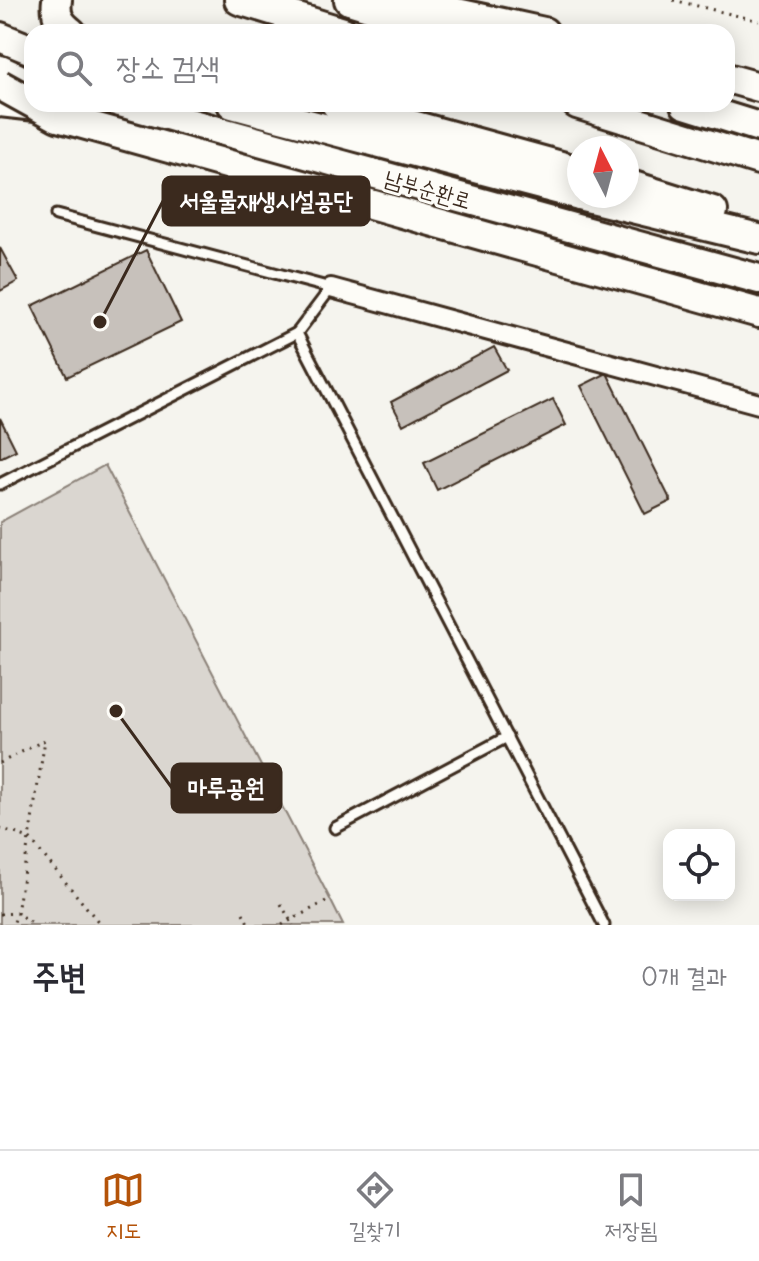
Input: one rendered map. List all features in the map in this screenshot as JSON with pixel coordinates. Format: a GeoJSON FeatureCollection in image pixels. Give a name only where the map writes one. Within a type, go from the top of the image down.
{"type":"FeatureCollection","features":[{"type":"Feature","properties":{"kind":"main road"},"geometry":{"type":"LineString","coordinates":[[57,0],[57,16],[64,24]]}},
{"type":"Feature","properties":{"kind":"main road"},"geometry":{"type":"LineString","coordinates":[[239,0],[317,24]]}},
{"type":"Feature","properties":{"kind":"main road"},"geometry":{"type":"LineString","coordinates":[[349,0],[426,24]]}},
{"type":"Feature","properties":{"kind":"main road"},"geometry":{"type":"LineString","coordinates":[[397,0],[507,24]]}},
{"type":"Feature","properties":{"kind":"main road"},"geometry":{"type":"LineString","coordinates":[[0,37],[24,47]]}},
{"type":"Feature","properties":{"kind":"main road"},"geometry":{"type":"LineString","coordinates":[[0,70],[24,81]]}},
{"type":"Feature","properties":{"kind":"main road"},"geometry":{"type":"LineString","coordinates":[[735,80],[759,87]]}},
{"type":"Feature","properties":{"kind":"main road"},"geometry":{"type":"LineString","coordinates":[[0,85],[24,98]]}},
{"type":"Feature","properties":{"kind":"main road","name":"남부순환로"},"geometry":{"type":"LineString","coordinates":[[0,102],[24,105]]}},
{"type":"Feature","properties":{"kind":"main road"},"geometry":{"type":"LineString","coordinates":[[49,112],[759,313]]}},
{"type":"Feature","properties":{"kind":"main road","name":"남부순환로"},"geometry":{"type":"LineString","coordinates":[[90,112],[189,123],[759,279]]}},
{"type":"Feature","properties":{"kind":"main road"},"geometry":{"type":"LineString","coordinates":[[144,112],[189,123]]}},
{"type":"Feature","properties":{"kind":"main road"},"geometry":{"type":"LineString","coordinates":[[169,112],[189,123]]}},
{"type":"Feature","properties":{"kind":"main road","name":"남부순환로"},"geometry":{"type":"LineString","coordinates":[[262,112],[567,192]]}},
{"type":"Feature","properties":{"kind":"main road"},"geometry":{"type":"LineString","coordinates":[[365,112],[567,168]]}},
{"type":"Feature","properties":{"kind":"main road"},"geometry":{"type":"LineString","coordinates":[[603,112],[759,160]]}},
{"type":"Feature","properties":{"kind":"main road"},"geometry":{"type":"LineString","coordinates":[[711,112],[759,127]]}},
{"type":"Feature","properties":{"kind":"main road"},"geometry":{"type":"LineString","coordinates":[[639,188],[759,226]]}},
{"type":"Feature","properties":{"kind":"main road","name":"남부순환로"},"geometry":{"type":"LineString","coordinates":[[631,208],[759,239]]}},
{"type":"Feature","properties":{"kind":"street"},"geometry":{"type":"LineString","coordinates":[[331,288],[759,404]]}},
{"type":"Feature","properties":{"kind":"lane"},"geometry":{"type":"LineString","coordinates":[[0,484],[297,333],[331,288],[56,215]]}},
{"type":"Feature","properties":{"kind":"lane"},"geometry":{"type":"LineString","coordinates":[[297,333],[604,925]]}},
{"type":"Feature","properties":{"kind":"lane"},"geometry":{"type":"LineString","coordinates":[[335,828],[507,737]]}},
{"type":"Feature","properties":{"kind":"path"},"geometry":{"type":"LineString","coordinates":[[673,0],[759,21]]}},
{"type":"Feature","properties":{"kind":"path"},"geometry":{"type":"LineString","coordinates":[[0,763],[45,740],[13,925]]}},
{"type":"Feature","properties":{"kind":"path"},"geometry":{"type":"LineString","coordinates":[[0,828],[29,838],[101,925]]}},
{"type":"Feature","properties":{"kind":"path"},"geometry":{"type":"LineString","coordinates":[[282,925],[291,923],[330,899]]}},
{"type":"Feature","properties":{"kind":"path"},"geometry":{"type":"LineString","coordinates":[[281,904],[291,923]]}},
{"type":"Feature","properties":{"kind":"path"},"geometry":{"type":"LineString","coordinates":[[0,914],[17,913],[34,925]]}},
{"type":"Feature","properties":{"kind":"path"},"geometry":{"type":"LineString","coordinates":[[243,913],[249,925]]}},
{"type":"Feature","properties":{"kind":"shaded area"},"geometry":{"type":"Polygon","coordinates":[[[105,465],[343,925],[0,925],[0,522],[105,465]]]}},
{"type":"Feature","properties":{"kind":"building"},"geometry":{"type":"Polygon","coordinates":[[[0,248],[18,281],[0,291],[0,248]]]}},
{"type":"Feature","properties":{"kind":"building"},"geometry":{"type":"Polygon","coordinates":[[[146,250],[181,322],[67,377],[32,306],[146,250]]]}},
{"type":"Feature","properties":{"kind":"building"},"geometry":{"type":"Polygon","coordinates":[[[494,347],[507,370],[403,425],[391,402],[494,347]]]}},
{"type":"Feature","properties":{"kind":"building"},"geometry":{"type":"Polygon","coordinates":[[[607,373],[671,501],[645,514],[581,386],[607,373]]]}},
{"type":"Feature","properties":{"kind":"building"},"geometry":{"type":"Polygon","coordinates":[[[553,399],[566,425],[437,490],[424,463],[553,399]]]}},
{"type":"Feature","properties":{"kind":"building"},"geometry":{"type":"Polygon","coordinates":[[[0,418],[16,450],[0,458],[0,418]]]}},
{"type":"Feature","properties":{"kind":"place","name":"서울물재생시설공단"},"geometry":{"type":"Point","coordinates":[100,322]}},
{"type":"Feature","properties":{"kind":"place","name":"마루공원"},"geometry":{"type":"Point","coordinates":[116,711]}}]}
